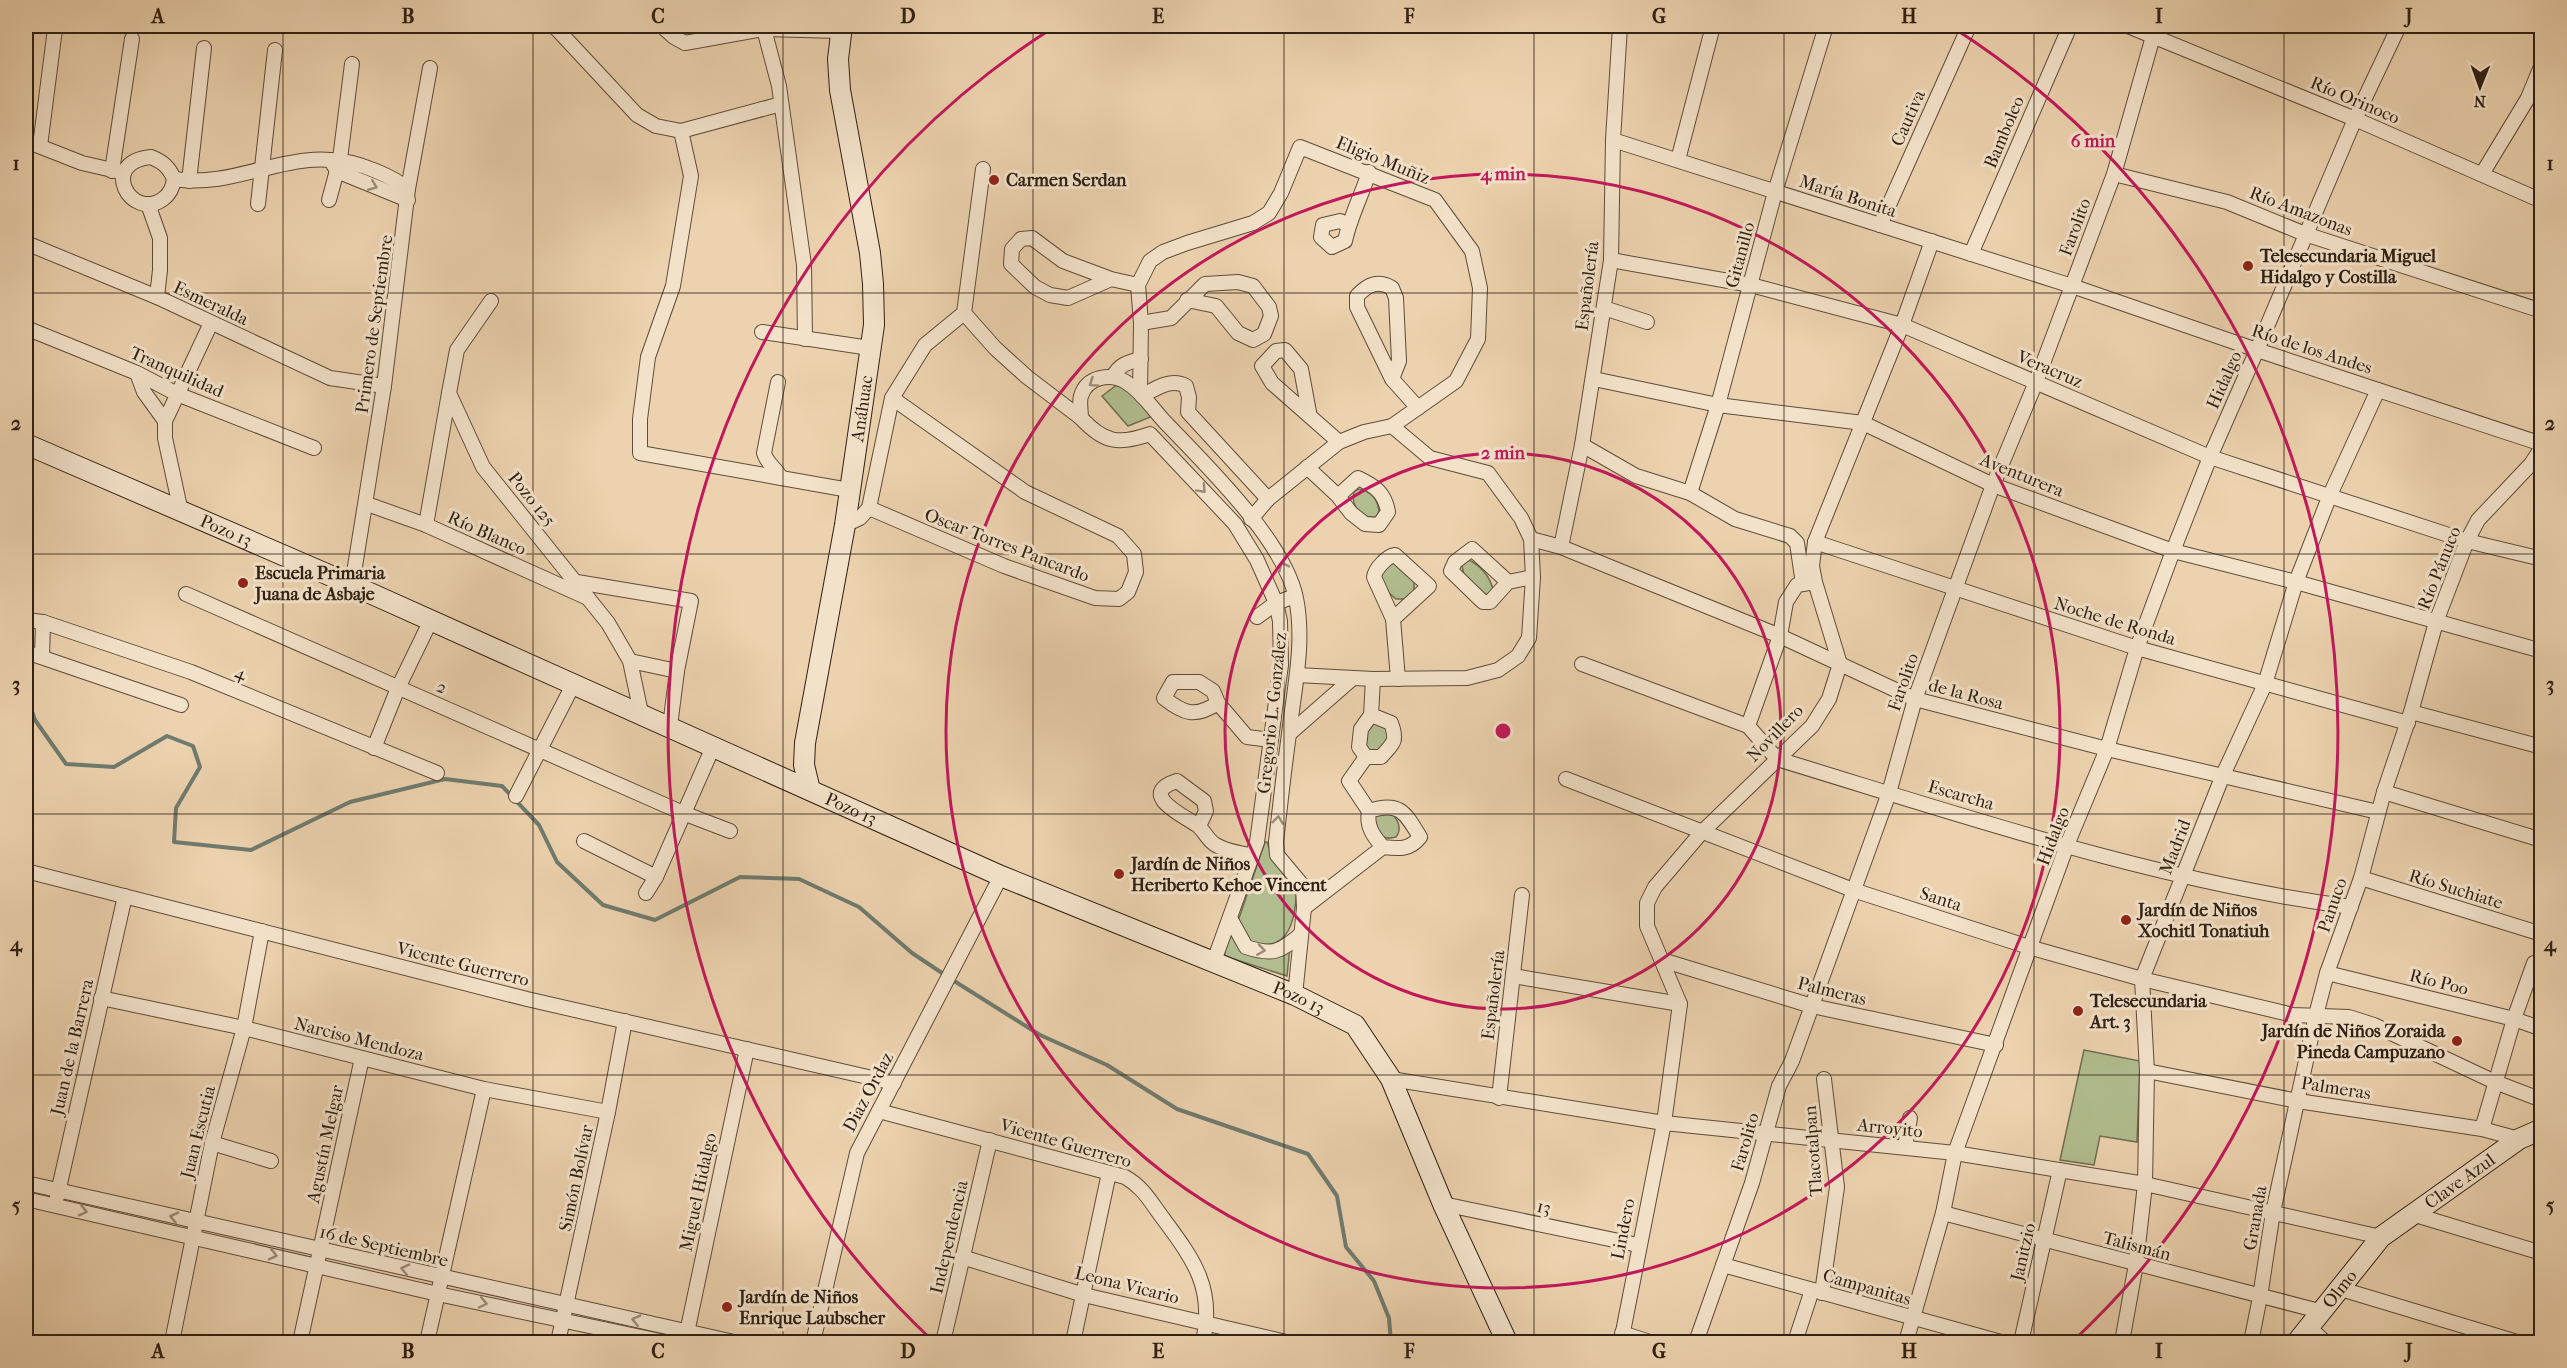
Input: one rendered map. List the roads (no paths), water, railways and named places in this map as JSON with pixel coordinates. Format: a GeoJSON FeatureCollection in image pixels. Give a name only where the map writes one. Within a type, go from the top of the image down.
{"type":"FeatureCollection","features":[{"type":"Feature","properties":{"kind":"main road","name":"Anáhuac"},"geometry":{"type":"LineString","coordinates":[[810,790],[804,765],[805,743],[845,525],[874,325],[873,284],[840,90],[838,59],[841,28]]}},
{"type":"Feature","properties":{"kind":"main road","name":"Pozo 13"},"geometry":{"type":"LineString","coordinates":[[26,444],[641,713],[1001,876],[1295,995],[1355,1026],[1391,1080],[1443,1204],[1507,1342]]}},
{"type":"Feature","properties":{"kind":"main road","name":"Clave Azul"},"geometry":{"type":"LineString","coordinates":[[2381,1237],[2519,1139],[2541,1129]]}},
{"type":"Feature","properties":{"kind":"main road","name":"Olmo"},"geometry":{"type":"LineString","coordinates":[[2303,1335],[2381,1237]]}},
{"type":"Feature","properties":{"kind":"street"},"geometry":{"type":"LineString","coordinates":[[554,26],[637,115],[656,126],[681,131],[781,104]]}},
{"type":"Feature","properties":{"kind":"street"},"geometry":{"type":"LineString","coordinates":[[662,26],[685,43],[764,29],[841,28]]}},
{"type":"Feature","properties":{"kind":"street","name":"Españolería"},"geometry":{"type":"LineString","coordinates":[[1561,547],[1594,379],[1611,260],[1613,140],[1620,26]]}},
{"type":"Feature","properties":{"kind":"street"},"geometry":{"type":"LineString","coordinates":[[1678,160],[1713,26]]}},
{"type":"Feature","properties":{"kind":"street","name":"Gitanillo"},"geometry":{"type":"LineString","coordinates":[[1690,493],[1718,405],[1775,192],[1826,26]]}},
{"type":"Feature","properties":{"kind":"street","name":"Cautiva"},"geometry":{"type":"LineString","coordinates":[[1880,225],[1969,26]]}},
{"type":"Feature","properties":{"kind":"street","name":"Bamboleo"},"geometry":{"type":"LineString","coordinates":[[1971,254],[2070,26]]}},
{"type":"Feature","properties":{"kind":"street","name":"Río Orinoco"},"geometry":{"type":"LineString","coordinates":[[2128,26],[2154,30],[2541,201]]}},
{"type":"Feature","properties":{"kind":"street","name":"Hidalgo"},"geometry":{"type":"LineString","coordinates":[[1906,1342],[1943,1213],[1955,1153],[2032,948],[2067,845],[2107,749],[2137,648],[2173,551],[2210,456],[2305,234],[2399,26]]}},
{"type":"Feature","properties":{"kind":"street"},"geometry":{"type":"LineString","coordinates":[[40,146],[55,29]]}},
{"type":"Feature","properties":{"kind":"street"},"geometry":{"type":"LineString","coordinates":[[764,29],[775,67],[804,265],[805,339]]}},
{"type":"Feature","properties":{"kind":"street","name":"Farolito"},"geometry":{"type":"LineString","coordinates":[[1696,1342],[1767,1135],[1779,1086],[1792,1061],[1889,793],[1915,699],[1993,484],[2036,382],[2114,174],[2154,30]]}},
{"type":"Feature","properties":{"kind":"street"},"geometry":{"type":"LineString","coordinates":[[26,141],[82,163],[118,172],[140,158],[151,157],[161,161],[170,169],[174,179],[167,196],[158,202],[148,204],[136,202],[127,195],[118,172],[132,39]]}},
{"type":"Feature","properties":{"kind":"street"},"geometry":{"type":"LineString","coordinates":[[189,181],[204,48]]}},
{"type":"Feature","properties":{"kind":"street"},"geometry":{"type":"LineString","coordinates":[[258,204],[274,50]]}},
{"type":"Feature","properties":{"kind":"street"},"geometry":{"type":"LineString","coordinates":[[329,200],[352,64]]}},
{"type":"Feature","properties":{"kind":"street"},"geometry":{"type":"LineString","coordinates":[[2482,174],[2528,98],[2541,64]]}},
{"type":"Feature","properties":{"kind":"street","name":"Primero de Septiembre"},"geometry":{"type":"LineString","coordinates":[[352,585],[367,504],[384,386],[408,195],[430,68]]}},
{"type":"Feature","properties":{"kind":"street"},"geometry":{"type":"LineString","coordinates":[[681,131],[691,176],[673,286],[648,357],[640,419],[639,453],[849,490]]}},
{"type":"Feature","properties":{"kind":"street","name":"María Bonita"},"geometry":{"type":"LineString","coordinates":[[1613,140],[2072,286]]}},
{"type":"Feature","properties":{"kind":"street","name":"Eligio Muñiz"},"geometry":{"type":"LineString","coordinates":[[1138,285],[1150,261],[1163,252],[1253,224],[1269,213],[1281,193],[1300,147],[1369,172],[1435,200],[1472,251],[1480,288],[1478,339],[1456,381],[1392,426],[1364,432],[1339,441],[1268,499],[1251,519]]}},
{"type":"Feature","properties":{"kind":"street"},"geometry":{"type":"LineString","coordinates":[[174,179],[216,180],[298,160],[336,163],[408,195]]}},
{"type":"Feature","properties":{"kind":"street"},"geometry":{"type":"LineString","coordinates":[[845,525],[860,518],[869,508],[892,398],[925,345],[964,313],[983,169]]}},
{"type":"Feature","properties":{"kind":"street"},"geometry":{"type":"LineString","coordinates":[[1348,225],[1360,200],[1369,172]]}},
{"type":"Feature","properties":{"kind":"street","name":"Río Amazonas"},"geometry":{"type":"LineString","coordinates":[[2114,174],[2228,202],[2305,234],[2541,311]]}},
{"type":"Feature","properties":{"kind":"street"},"geometry":{"type":"LineString","coordinates":[[148,204],[160,238],[157,297]]}},
{"type":"Feature","properties":{"kind":"street"},"geometry":{"type":"LineString","coordinates":[[1111,279],[1068,298],[1050,295],[1035,287],[1011,264],[1012,249],[1021,239],[1032,238],[1063,261],[1111,279],[1138,285],[1141,323],[1141,394],[1162,385],[1178,382],[1186,386],[1189,397],[1188,411],[1268,499]]}},
{"type":"Feature","properties":{"kind":"street"},"geometry":{"type":"LineString","coordinates":[[1809,583],[1815,542],[1902,325],[1932,241]]}},
{"type":"Feature","properties":{"kind":"street","name":"Esmeralda"},"geometry":{"type":"LineString","coordinates":[[26,243],[157,297],[330,378],[384,386]]}},
{"type":"Feature","properties":{"kind":"street","name":"Veracruz"},"geometry":{"type":"LineString","coordinates":[[1611,260],[1751,285],[1902,325],[2210,456],[2467,541],[2541,559]]}},
{"type":"Feature","properties":{"kind":"street"},"geometry":{"type":"LineString","coordinates":[[1141,323],[1172,318],[1187,300],[1205,285],[1238,282],[1253,286],[1269,307],[1271,316],[1264,334],[1252,340],[1238,333],[1216,306],[1187,300]]}},
{"type":"Feature","properties":{"kind":"street"},"geometry":{"type":"LineString","coordinates":[[1392,380],[1399,361],[1396,298],[1392,288],[1383,283],[1367,286],[1357,296],[1357,307],[1392,380],[1418,408]]}},
{"type":"Feature","properties":{"kind":"street","name":"Río de los Andes"},"geometry":{"type":"LineString","coordinates":[[2072,286],[2541,446]]}},
{"type":"Feature","properties":{"kind":"street"},"geometry":{"type":"LineString","coordinates":[[426,525],[457,350],[491,301]]}},
{"type":"Feature","properties":{"kind":"street"},"geometry":{"type":"LineString","coordinates":[[1604,308],[1647,322]]}},
{"type":"Feature","properties":{"kind":"street"},"geometry":{"type":"LineString","coordinates":[[964,313],[995,348],[1027,377],[1081,418],[1100,436],[1111,440],[1132,440],[1150,434],[1162,419]]}},
{"type":"Feature","properties":{"kind":"street"},"geometry":{"type":"LineString","coordinates":[[181,512],[165,438],[165,421],[211,323]]}},
{"type":"Feature","properties":{"kind":"street","name":"Tranquilidad"},"geometry":{"type":"LineString","coordinates":[[26,328],[137,373],[177,394],[314,448]]}},
{"type":"Feature","properties":{"kind":"street"},"geometry":{"type":"LineString","coordinates":[[762,332],[870,348]]}},
{"type":"Feature","properties":{"kind":"street"},"geometry":{"type":"LineString","coordinates":[[1081,418],[1080,398],[1084,388],[1100,377],[1113,377],[1116,370],[1126,362],[1141,359]]}},
{"type":"Feature","properties":{"kind":"street"},"geometry":{"type":"LineString","coordinates":[[137,373],[144,392],[165,421]]}},
{"type":"Feature","properties":{"kind":"street","name":"Gregorio L. González"},"geometry":{"type":"LineString","coordinates":[[1113,377],[1126,382],[1141,394],[1211,469],[1282,562],[1295,596],[1300,627],[1297,675],[1276,842]]}},
{"type":"Feature","properties":{"kind":"street","name":"Aventurera"},"geometry":{"type":"LineString","coordinates":[[1594,379],[1718,405],[1863,423],[1993,484],[2173,551],[2296,582],[2541,651]]}},
{"type":"Feature","properties":{"kind":"street"},"geometry":{"type":"LineString","coordinates":[[778,382],[764,453],[767,462],[778,471],[781,478]]}},
{"type":"Feature","properties":{"kind":"street","name":"Madrid"},"geometry":{"type":"LineString","coordinates":[[2122,1342],[2136,1264],[2145,1184],[2147,1071],[2142,979],[2223,775],[2265,684],[2296,582],[2330,495],[2378,390]]}},
{"type":"Feature","properties":{"kind":"street","name":"Pozo 125"},"geometry":{"type":"LineString","coordinates":[[449,393],[483,467],[591,600],[630,661],[641,713]]}},
{"type":"Feature","properties":{"kind":"street","name":"Oscar Torres Pancardo"},"geometry":{"type":"LineString","coordinates":[[869,508],[1004,566],[1095,598],[1119,598],[1128,592],[1136,572],[1134,554],[1118,536],[1025,492],[892,398]]}},
{"type":"Feature","properties":{"kind":"street"},"geometry":{"type":"LineString","coordinates":[[1309,412],[1339,441]]}},
{"type":"Feature","properties":{"kind":"street"},"geometry":{"type":"LineString","coordinates":[[1297,675],[1373,679],[1467,678],[1498,670],[1518,656],[1529,638],[1533,578],[1531,539],[1521,518],[1488,473],[1430,458],[1392,426]]}},
{"type":"Feature","properties":{"kind":"street","name":"Gregorio L. González"},"geometry":{"type":"LineString","coordinates":[[1150,434],[1235,524],[1257,560],[1280,621],[1282,655],[1257,842],[1231,920],[1214,961]]}},
{"type":"Feature","properties":{"kind":"street"},"geometry":{"type":"LineString","coordinates":[[1582,445],[1636,476],[1690,493],[1735,519],[1790,536],[1797,543],[1809,583],[1840,664]]}},
{"type":"Feature","properties":{"kind":"street","name":"Río Pánuco"},"geometry":{"type":"LineString","coordinates":[[2409,717],[2436,621],[2467,541],[2478,520],[2531,464],[2541,446]]}},
{"type":"Feature","properties":{"kind":"street"},"geometry":{"type":"LineString","coordinates":[[1306,467],[1338,496]]}},
{"type":"Feature","properties":{"kind":"street","name":"Río Blanco"},"geometry":{"type":"LineString","coordinates":[[367,504],[426,525],[591,600]]}},
{"type":"Feature","properties":{"kind":"street","name":"de la Rosa"},"geometry":{"type":"LineString","coordinates":[[1531,539],[1561,547],[1780,636],[1915,699],[2107,749],[2378,812]]}},
{"type":"Feature","properties":{"kind":"street","name":"Noche de Ronda"},"geometry":{"type":"LineString","coordinates":[[1815,542],[2137,648],[2265,684],[2541,747]]}},
{"type":"Feature","properties":{"kind":"street"},"geometry":{"type":"LineString","coordinates":[[1393,619],[1429,586],[1395,555],[1391,555],[1374,577],[1393,619],[1398,679]]}},
{"type":"Feature","properties":{"kind":"street"},"geometry":{"type":"LineString","coordinates":[[1508,582],[1533,578]]}},
{"type":"Feature","properties":{"kind":"street"},"geometry":{"type":"LineString","coordinates":[[577,582],[691,601],[676,671],[670,726]]}},
{"type":"Feature","properties":{"kind":"street"},"geometry":{"type":"LineString","coordinates":[[1749,726],[1780,636],[1786,602],[1797,585],[1809,583]]}},
{"type":"Feature","properties":{"kind":"street","name":"2"},"geometry":{"type":"LineString","coordinates":[[186,594],[683,813],[730,831]]}},
{"type":"Feature","properties":{"kind":"street"},"geometry":{"type":"LineString","coordinates":[[1257,617],[1275,603],[1295,596]]}},
{"type":"Feature","properties":{"kind":"street","name":"4"},"geometry":{"type":"LineString","coordinates":[[26,620],[43,622],[190,672],[437,773]]}},
{"type":"Feature","properties":{"kind":"street"},"geometry":{"type":"LineString","coordinates":[[374,748],[398,688],[431,620]]}},
{"type":"Feature","properties":{"kind":"street"},"geometry":{"type":"LineString","coordinates":[[42,657],[43,622]]}},
{"type":"Feature","properties":{"kind":"street"},"geometry":{"type":"LineString","coordinates":[[26,652],[182,705]]}},
{"type":"Feature","properties":{"kind":"street"},"geometry":{"type":"LineString","coordinates":[[630,661],[676,671]]}},
{"type":"Feature","properties":{"kind":"street"},"geometry":{"type":"LineString","coordinates":[[1582,664],[1749,726],[1777,759]]}},
{"type":"Feature","properties":{"kind":"street","name":"Novillero"},"geometry":{"type":"LineString","coordinates":[[1664,1123],[1680,1004],[1647,926],[1647,903],[1655,887],[1701,832],[1812,726],[1829,699],[1840,664]]}},
{"type":"Feature","properties":{"kind":"street"},"geometry":{"type":"LineString","coordinates":[[1289,734],[1353,678]]}},
{"type":"Feature","properties":{"kind":"street"},"geometry":{"type":"LineString","coordinates":[[1366,757],[1359,747],[1361,729],[1371,715],[1373,679]]}},
{"type":"Feature","properties":{"kind":"street"},"geometry":{"type":"LineString","coordinates":[[516,796],[573,685]]}},
{"type":"Feature","properties":{"kind":"street"},"geometry":{"type":"LineString","coordinates":[[1218,704],[1247,737],[1271,740]]}},
{"type":"Feature","properties":{"kind":"street"},"geometry":{"type":"LineString","coordinates":[[1366,757],[1381,757],[1394,743],[1396,736],[1391,723],[1371,715]]}},
{"type":"Feature","properties":{"kind":"street","name":"Panuco"},"geometry":{"type":"LineString","coordinates":[[2298,1101],[2327,974],[2361,878],[2378,812],[2409,717]]}},
{"type":"Feature","properties":{"kind":"street"},"geometry":{"type":"LineString","coordinates":[[646,893],[656,877],[713,747]]}},
{"type":"Feature","properties":{"kind":"street"},"geometry":{"type":"LineString","coordinates":[[1366,757],[1349,781],[1369,811],[1367,820],[1373,836],[1383,847],[1401,849],[1414,845],[1420,837],[1399,808],[1386,805],[1369,811]]}},
{"type":"Feature","properties":{"kind":"street","name":"Escarcha"},"geometry":{"type":"LineString","coordinates":[[1777,759],[2067,845],[2183,875],[2301,900],[2351,907]]}},
{"type":"Feature","properties":{"kind":"street","name":"Santa"},"geometry":{"type":"LineString","coordinates":[[1566,779],[1853,890],[2032,948],[2142,979],[2293,1016],[2349,1017],[2374,1025],[2494,1082],[2541,1100]]}},
{"type":"Feature","properties":{"kind":"street"},"geometry":{"type":"LineString","coordinates":[[2384,792],[2541,840]]}},
{"type":"Feature","properties":{"kind":"street"},"geometry":{"type":"LineString","coordinates":[[1199,826],[1215,845],[1252,855]]}},
{"type":"Feature","properties":{"kind":"street"},"geometry":{"type":"LineString","coordinates":[[584,841],[656,877]]}},
{"type":"Feature","properties":{"kind":"street"},"geometry":{"type":"LineString","coordinates":[[1257,842],[1276,842],[1277,855],[1303,886],[1304,908],[1295,995]]}},
{"type":"Feature","properties":{"kind":"street"},"geometry":{"type":"LineString","coordinates":[[1304,908],[1383,847]]}},
{"type":"Feature","properties":{"kind":"street","name":"Vicente Guerrero"},"geometry":{"type":"LineString","coordinates":[[26,871],[516,996],[894,1083]]}},
{"type":"Feature","properties":{"kind":"street","name":"Diaz Ordaz"},"geometry":{"type":"LineString","coordinates":[[813,1342],[857,1153],[1001,876]]}},
{"type":"Feature","properties":{"kind":"street","name":"Río Suchiate"},"geometry":{"type":"LineString","coordinates":[[2361,878],[2541,934]]}},
{"type":"Feature","properties":{"kind":"street","name":"Españolería"},"geometry":{"type":"LineString","coordinates":[[1499,1098],[1522,895]]}},
{"type":"Feature","properties":{"kind":"street","name":"Juan de la Barrera"},"geometry":{"type":"LineString","coordinates":[[56,1205],[125,896]]}},
{"type":"Feature","properties":{"kind":"street"},"geometry":{"type":"LineString","coordinates":[[1231,920],[1246,947],[1263,953],[1282,950],[1301,934]]}},
{"type":"Feature","properties":{"kind":"street","name":"Juan Escutia"},"geometry":{"type":"LineString","coordinates":[[172,1342],[212,1143],[244,1028],[261,931]]}},
{"type":"Feature","properties":{"kind":"street","name":"Palmeras"},"geometry":{"type":"LineString","coordinates":[[1662,960],[1812,1006],[1996,1045]]}},
{"type":"Feature","properties":{"kind":"street"},"geometry":{"type":"LineString","coordinates":[[2482,1129],[2514,1019],[2535,963]]}},
{"type":"Feature","properties":{"kind":"street","name":"Río Poo"},"geometry":{"type":"LineString","coordinates":[[2327,974],[2514,1019],[2541,1029]]}},
{"type":"Feature","properties":{"kind":"street"},"geometry":{"type":"LineString","coordinates":[[1514,976],[1680,1004]]}},
{"type":"Feature","properties":{"kind":"street","name":"Narciso Mendoza"},"geometry":{"type":"LineString","coordinates":[[101,998],[244,1028],[484,1089],[608,1112]]}},
{"type":"Feature","properties":{"kind":"street","name":"Simón Bolívar"},"geometry":{"type":"LineString","coordinates":[[558,1342],[626,1021]]}},
{"type":"Feature","properties":{"kind":"street","name":"Miguel Hidalgo"},"geometry":{"type":"LineString","coordinates":[[686,1337],[747,1049]]}},
{"type":"Feature","properties":{"kind":"street","name":"Agustín Melgar"},"geometry":{"type":"LineString","coordinates":[[300,1342],[362,1058]]}},
{"type":"Feature","properties":{"kind":"street","name":"Palmeras"},"geometry":{"type":"LineString","coordinates":[[2147,1071],[2298,1101],[2482,1129],[2519,1139]]}},
{"type":"Feature","properties":{"kind":"street","name":"Tlacotalpan"},"geometry":{"type":"LineString","coordinates":[[1795,1342],[1817,1291],[1837,1187],[1824,1078]]}},
{"type":"Feature","properties":{"kind":"street","name":"Arroyito"},"geometry":{"type":"LineString","coordinates":[[1391,1080],[1664,1123],[1955,1153],[2145,1184],[2381,1237]]}},
{"type":"Feature","properties":{"kind":"street"},"geometry":{"type":"LineString","coordinates":[[427,1342],[484,1089]]}},
{"type":"Feature","properties":{"kind":"street","name":"Granada"},"geometry":{"type":"LineString","coordinates":[[2251,1342],[2273,1212],[2298,1101]]}},
{"type":"Feature","properties":{"kind":"street","name":"Vicente Guerrero"},"geometry":{"type":"LineString","coordinates":[[879,1111],[1109,1173],[1139,1185],[1191,1257],[1202,1281],[1207,1323],[1203,1342]]}},
{"type":"Feature","properties":{"kind":"street"},"geometry":{"type":"LineString","coordinates":[[1905,1147],[1910,1118]]}},
{"type":"Feature","properties":{"kind":"street","name":"Lindero"},"geometry":{"type":"LineString","coordinates":[[1621,1338],[1664,1123]]}},
{"type":"Feature","properties":{"kind":"street","name":"Independencia"},"geometry":{"type":"LineString","coordinates":[[943,1342],[990,1140]]}},
{"type":"Feature","properties":{"kind":"street"},"geometry":{"type":"LineString","coordinates":[[212,1143],[271,1161]]}},
{"type":"Feature","properties":{"kind":"street","name":"Janitzio"},"geometry":{"type":"LineString","coordinates":[[2021,1342],[2060,1170]]}},
{"type":"Feature","properties":{"kind":"street"},"geometry":{"type":"LineString","coordinates":[[1073,1342],[1109,1173]]}},
{"type":"Feature","properties":{"kind":"street","name":"16 de Septiembre"},"geometry":{"type":"LineString","coordinates":[[26,1183],[441,1278],[567,1304],[686,1337],[734,1342]]}},
{"type":"Feature","properties":{"kind":"street","name":"16 de Septiembre"},"geometry":{"type":"LineString","coordinates":[[26,1198],[438,1294],[665,1342]]}},
{"type":"Feature","properties":{"kind":"street","name":"13"},"geometry":{"type":"LineString","coordinates":[[1443,1204],[1638,1245]]}},
{"type":"Feature","properties":{"kind":"street","name":"Talismán"},"geometry":{"type":"LineString","coordinates":[[1943,1213],[2323,1312]]}},
{"type":"Feature","properties":{"kind":"street"},"geometry":{"type":"LineString","coordinates":[[2412,1214],[2541,1252]]}},
{"type":"Feature","properties":{"kind":"street","name":"Leona Vicario"},"geometry":{"type":"LineString","coordinates":[[962,1257],[1084,1294],[1286,1342]]}},
{"type":"Feature","properties":{"kind":"street","name":"Campanitas"},"geometry":{"type":"LineString","coordinates":[[1723,1265],[2001,1342]]}},
{"type":"Feature","properties":{"kind":"street"},"geometry":{"type":"LineString","coordinates":[[2341,1289],[2517,1342]]}},
{"type":"Feature","properties":{"kind":"street"},"geometry":{"type":"LineString","coordinates":[[2303,1335],[2325,1342]]}},
{"type":"Feature","properties":{"kind":"street"},"geometry":{"type":"LineString","coordinates":[[1621,1338],[1650,1342]]}},
{"type":"Feature","properties":{"kind":"waterway"},"geometry":{"type":"LineString","coordinates":[[26,695],[35,720],[66,764],[114,767],[167,736],[193,746],[200,767],[176,808],[174,842],[251,850],[350,802],[445,779],[502,786],[539,825],[557,862],[603,905],[655,920],[740,877],[799,879],[859,907],[912,953],[945,975]]}},
{"type":"Feature","properties":{"kind":"waterway"},"geometry":{"type":"LineString","coordinates":[[951,979],[1040,1035],[1107,1065],[1177,1109],[1308,1154],[1337,1196],[1346,1247],[1374,1281],[1389,1318],[1391,1342]]}},
{"type":"Feature","properties":{"kind":"place","name":"Carmen Serdan"},"geometry":{"type":"Point","coordinates":[994,180]}},
{"type":"Feature","properties":{"kind":"place","name":"Telesecundaria Miguel Hidalgo y Costilla"},"geometry":{"type":"Point","coordinates":[2248,266]}},
{"type":"Feature","properties":{"kind":"place","name":"Escuela Primaria Juana de Asbaje"},"geometry":{"type":"Point","coordinates":[243,583]}},
{"type":"Feature","properties":{"kind":"place","name":"Jardín de Niños Heriberto Kehoe Vincent"},"geometry":{"type":"Point","coordinates":[1119,874]}},
{"type":"Feature","properties":{"kind":"place","name":"Jardín de Niños Xochitl Tonatiuh"},"geometry":{"type":"Point","coordinates":[2126,920]}},
{"type":"Feature","properties":{"kind":"place","name":"Telesecundaria Art. 3"},"geometry":{"type":"Point","coordinates":[2078,1011]}},
{"type":"Feature","properties":{"kind":"place","name":"Jardín de Niños Zoraida Pineda Campuzano"},"geometry":{"type":"Point","coordinates":[2457,1041]}},
{"type":"Feature","properties":{"kind":"place","name":"Jardín de Niños Enrique Laubscher"},"geometry":{"type":"Point","coordinates":[727,1307]}}]}
